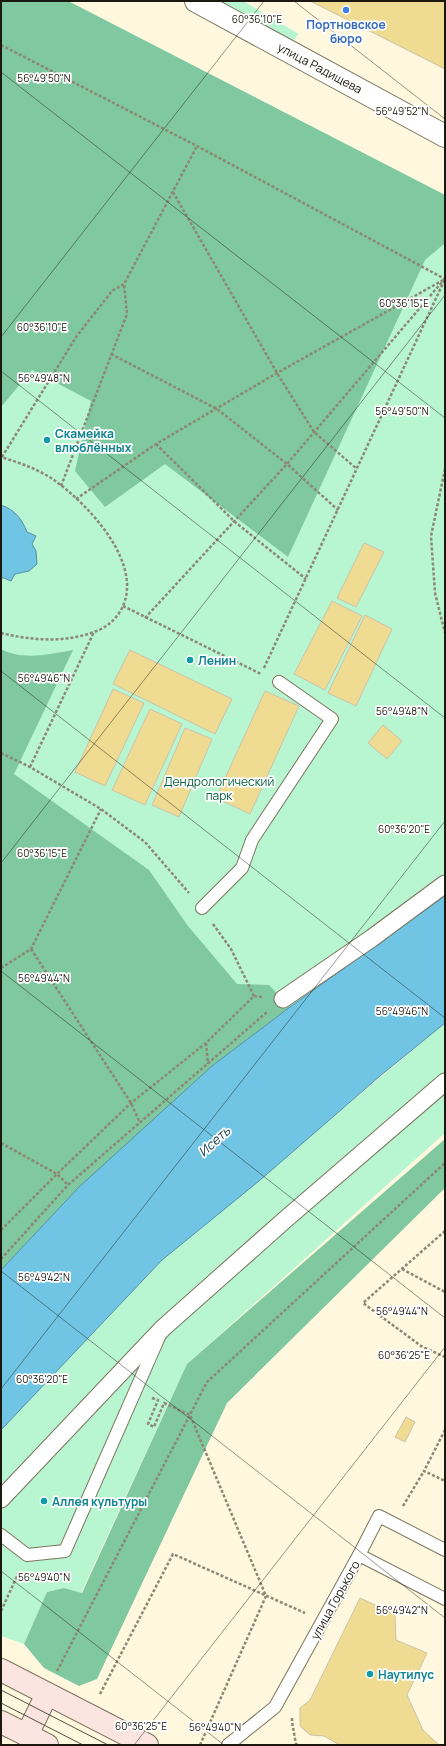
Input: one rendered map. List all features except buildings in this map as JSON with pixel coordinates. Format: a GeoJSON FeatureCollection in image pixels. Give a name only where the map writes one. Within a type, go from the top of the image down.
{"type":"FeatureCollection","features":[{"type":"Feature","properties":{"kind":"main road"},"geometry":{"type":"LineString","coordinates":[[1,1670],[146,1745]]}},
{"type":"Feature","properties":{"kind":"main road"},"geometry":{"type":"LineString","coordinates":[[27,1735],[47,1694]]}},
{"type":"Feature","properties":{"kind":"main road"},"geometry":{"type":"LineString","coordinates":[[1,1722],[47,1745]]}},
{"type":"Feature","properties":{"kind":"street","name":"улица Радищева"},"geometry":{"type":"LineString","coordinates":[[196,1],[445,136]]}},
{"type":"Feature","properties":{"kind":"street"},"geometry":{"type":"LineString","coordinates":[[283,999],[372,938],[445,884]]}},
{"type":"Feature","properties":{"kind":"street"},"geometry":{"type":"LineString","coordinates":[[1,1499],[163,1328],[287,1218],[445,1082]]}},
{"type":"Feature","properties":{"kind":"lane"},"geometry":{"type":"LineString","coordinates":[[202,908],[242,868],[252,840],[332,719],[279,682]]}},
{"type":"Feature","properties":{"kind":"lane"},"geometry":{"type":"LineString","coordinates":[[1,1535],[27,1555],[65,1551],[163,1328]]}},
{"type":"Feature","properties":{"kind":"lane"},"geometry":{"type":"LineString","coordinates":[[359,1555],[379,1516],[445,1550]]}},
{"type":"Feature","properties":{"kind":"lane","name":"улица Горького"},"geometry":{"type":"LineString","coordinates":[[228,1745],[275,1707],[359,1555],[445,1599]]}},
{"type":"Feature","properties":{"kind":"path"},"geometry":{"type":"LineString","coordinates":[[1,45],[198,146],[445,279]]}},
{"type":"Feature","properties":{"kind":"path"},"geometry":{"type":"LineString","coordinates":[[1,633],[28,638],[57,639],[76,637],[94,632],[114,620],[123,606],[126,598],[127,582],[120,556],[97,520],[61,486],[34,468],[1,457],[76,337],[112,291],[124,284],[198,146]]}},
{"type":"Feature","properties":{"kind":"path"},"geometry":{"type":"LineString","coordinates":[[173,192],[277,373],[314,432],[357,469]]}},
{"type":"Feature","properties":{"kind":"path"},"geometry":{"type":"LineString","coordinates":[[76,499],[156,444],[277,373],[445,279]]}},
{"type":"Feature","properties":{"kind":"path"},"geometry":{"type":"LineString","coordinates":[[145,618],[287,464],[445,279]]}},
{"type":"Feature","properties":{"kind":"path"},"geometry":{"type":"LineString","coordinates":[[261,674],[445,279]]}},
{"type":"Feature","properties":{"kind":"path"},"geometry":{"type":"LineString","coordinates":[[61,486],[127,314],[124,284]]}},
{"type":"Feature","properties":{"kind":"path"},"geometry":{"type":"LineString","coordinates":[[111,354],[217,409],[287,464],[338,510]]}},
{"type":"Feature","properties":{"kind":"path"},"geometry":{"type":"LineString","coordinates":[[156,444],[235,522],[306,579]]}},
{"type":"Feature","properties":{"kind":"path"},"geometry":{"type":"LineString","coordinates":[[445,469],[431,536],[435,593],[445,633]]}},
{"type":"Feature","properties":{"kind":"path"},"geometry":{"type":"LineString","coordinates":[[123,606],[279,682]]}},
{"type":"Feature","properties":{"kind":"path"},"geometry":{"type":"LineString","coordinates":[[30,767],[94,632]]}},
{"type":"Feature","properties":{"kind":"path"},"geometry":{"type":"LineString","coordinates":[[1,753],[30,767],[101,809],[145,842],[202,908],[231,949],[254,996]]}},
{"type":"Feature","properties":{"kind":"path"},"geometry":{"type":"LineString","coordinates":[[1,968],[31,949],[101,809]]}},
{"type":"Feature","properties":{"kind":"path"},"geometry":{"type":"LineString","coordinates":[[31,949],[131,1103],[140,1123]]}},
{"type":"Feature","properties":{"kind":"path"},"geometry":{"type":"LineString","coordinates":[[254,996],[283,999]]}},
{"type":"Feature","properties":{"kind":"path"},"geometry":{"type":"LineString","coordinates":[[1,1230],[131,1103],[206,1043],[254,996]]}},
{"type":"Feature","properties":{"kind":"path"},"geometry":{"type":"LineString","coordinates":[[1,1259],[68,1185],[283,999]]}},
{"type":"Feature","properties":{"kind":"path"},"geometry":{"type":"LineString","coordinates":[[206,1043],[208,1064]]}},
{"type":"Feature","properties":{"kind":"path"},"geometry":{"type":"LineString","coordinates":[[1,1143],[57,1174],[68,1185]]}},
{"type":"Feature","properties":{"kind":"path"},"geometry":{"type":"LineString","coordinates":[[56,1674],[207,1382],[445,1163]]}},
{"type":"Feature","properties":{"kind":"path"},"geometry":{"type":"LineString","coordinates":[[445,1231],[363,1303],[421,1346],[445,1357]]}},
{"type":"Feature","properties":{"kind":"path"},"geometry":{"type":"LineString","coordinates":[[402,1269],[445,1292]]}},
{"type":"Feature","properties":{"kind":"path"},"geometry":{"type":"LineString","coordinates":[[150,1404],[152,1398],[158,1400],[148,1424],[154,1427],[164,1403],[190,1415],[266,1596],[200,1745]]}},
{"type":"Feature","properties":{"kind":"path"},"geometry":{"type":"LineString","coordinates":[[400,1512],[424,1471],[445,1430]]}},
{"type":"Feature","properties":{"kind":"path"},"geometry":{"type":"LineString","coordinates":[[424,1471],[445,1481]]}},
{"type":"Feature","properties":{"kind":"path"},"geometry":{"type":"LineString","coordinates":[[99,1696],[173,1554],[323,1622]]}},
{"type":"Feature","properties":{"kind":"path"},"geometry":{"type":"LineString","coordinates":[[1,1611],[27,1555]]}},
{"type":"Feature","properties":{"kind":"path"},"geometry":{"type":"LineString","coordinates":[[293,1716],[292,1722],[296,1744],[298,1745]]}},
{"type":"Feature","properties":{"kind":"green space","name":"Дендрологический парк"},"geometry":{"type":"Polygon","coordinates":[[[1,1],[68,1],[445,195],[445,896],[290,1007],[212,1066],[1,1270],[1,1]]]}},
{"type":"Feature","properties":{"kind":"green space"},"geometry":{"type":"Polygon","coordinates":[[[1,1],[68,1],[445,195],[445,243],[425,260],[288,557],[165,464],[105,507],[75,471],[91,401],[32,370],[1,407],[1,1]]]}},
{"type":"Feature","properties":{"kind":"green space"},"geometry":{"type":"Polygon","coordinates":[[[224,1],[243,1],[299,34],[285,50],[218,13],[224,1]]]}},
{"type":"Feature","properties":{"kind":"green space"},"geometry":{"type":"Polygon","coordinates":[[[1,649],[9,653],[27,656],[46,655],[73,650],[14,774],[149,870],[188,926],[237,984],[269,985],[290,1007],[212,1066],[1,1270],[1,649]]]}},
{"type":"Feature","properties":{"kind":"green space"},"geometry":{"type":"Polygon","coordinates":[[[445,1023],[445,1133],[187,1364],[81,1593],[64,1588],[47,1592],[24,1644],[1,1636],[1,1430],[162,1260],[445,1023]]]}},
{"type":"Feature","properties":{"kind":"green space"},"geometry":{"type":"Polygon","coordinates":[[[445,1139],[445,1188],[227,1403],[97,1679],[79,1686],[44,1668],[24,1644],[47,1592],[64,1588],[82,1593],[187,1364],[445,1139]]]}},
{"type":"Feature","properties":{"kind":"water"},"geometry":{"type":"Polygon","coordinates":[[[1,505],[14,512],[23,523],[27,532],[36,536],[32,544],[36,551],[37,564],[29,571],[15,574],[11,581],[1,578],[1,505]]]}},
{"type":"Feature","properties":{"kind":"water","name":"Исеть"},"geometry":{"type":"Polygon","coordinates":[[[445,896],[445,1023],[380,1076],[259,1181],[162,1260],[1,1430],[1,1270],[79,1187],[212,1066],[290,1007],[445,896]]]}},
{"type":"Feature","properties":{"kind":"tram line"},"geometry":{"type":"LineString","coordinates":[[1,1690],[108,1745]]}},
{"type":"Feature","properties":{"kind":"tram line"},"geometry":{"type":"LineString","coordinates":[[1,1703],[83,1745]]}},
{"type":"Feature","properties":{"kind":"place","name":"Портновское бюро"},"geometry":{"type":"Point","coordinates":[346,10]}},
{"type":"Feature","properties":{"kind":"place","name":"Скамейка влюблённых"},"geometry":{"type":"Point","coordinates":[47,440]}},
{"type":"Feature","properties":{"kind":"place","name":"Ленин"},"geometry":{"type":"Point","coordinates":[190,660]}},
{"type":"Feature","properties":{"kind":"place","name":"Аллея культуры"},"geometry":{"type":"Point","coordinates":[44,1501]}},
{"type":"Feature","properties":{"kind":"place","name":"Наутилус"},"geometry":{"type":"Point","coordinates":[370,1674]}}]}
